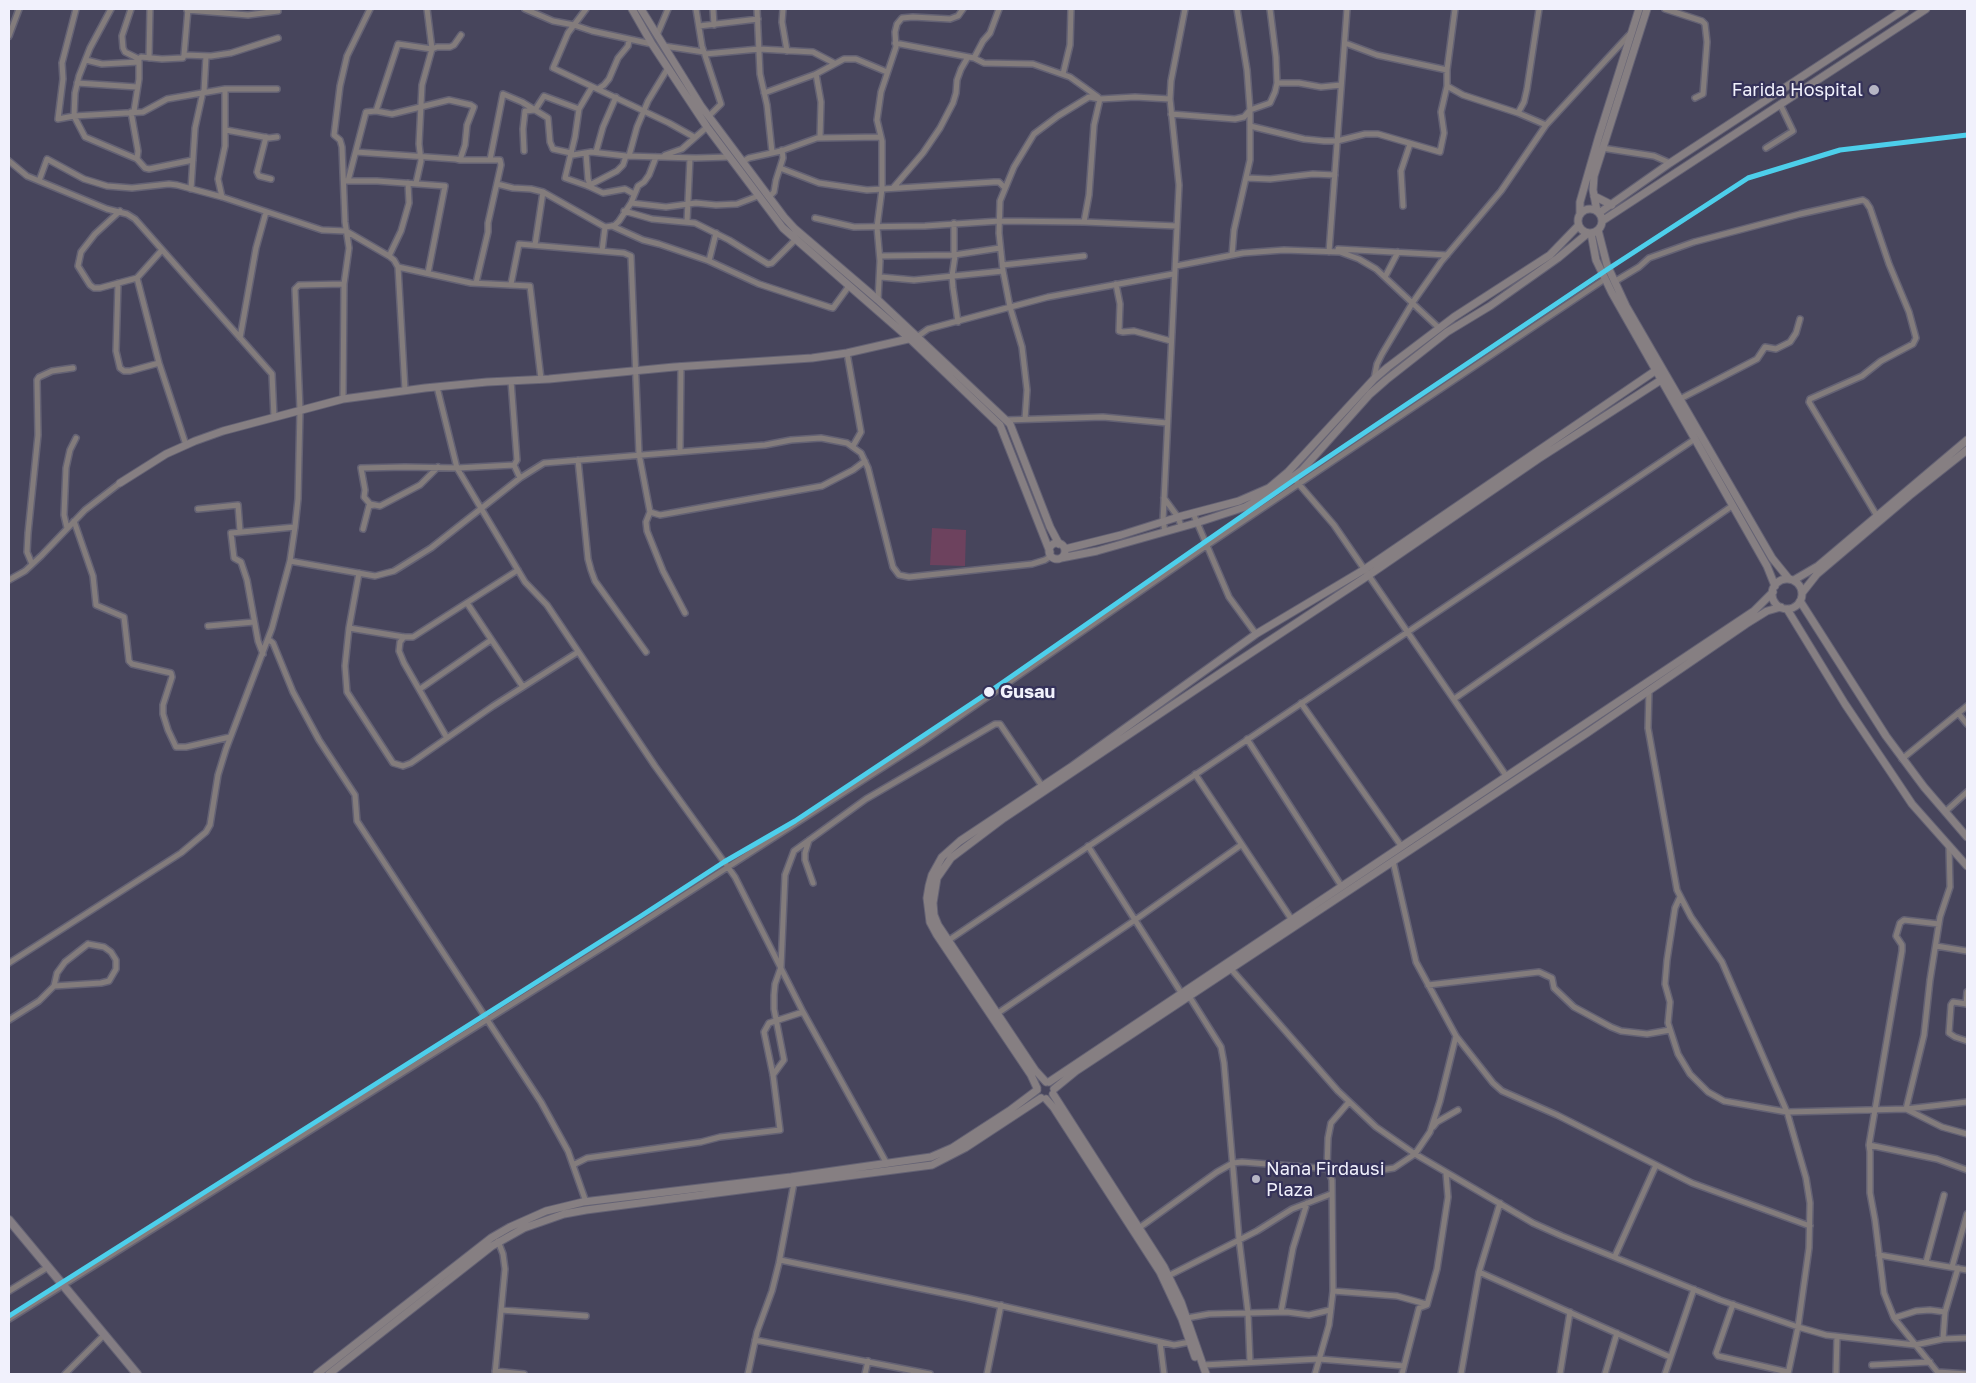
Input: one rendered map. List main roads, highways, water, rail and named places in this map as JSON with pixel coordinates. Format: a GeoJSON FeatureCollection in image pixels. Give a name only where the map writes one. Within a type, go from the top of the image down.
{"type":"FeatureCollection","features":[{"type":"Feature","properties":{"kind":"main road"},"geometry":{"type":"LineString","coordinates":[[9,1220],[137,1374]]}},
{"type":"Feature","properties":{"kind":"place","name":"Farida Hospital"},"geometry":{"type":"Point","coordinates":[1874,90]}},
{"type":"Feature","properties":{"kind":"place","name":"Gusau"},"geometry":{"type":"Point","coordinates":[989,692]}},
{"type":"Feature","properties":{"kind":"place","name":"Nana Firdausi Plaza"},"geometry":{"type":"Point","coordinates":[1256,1179]}}]}
